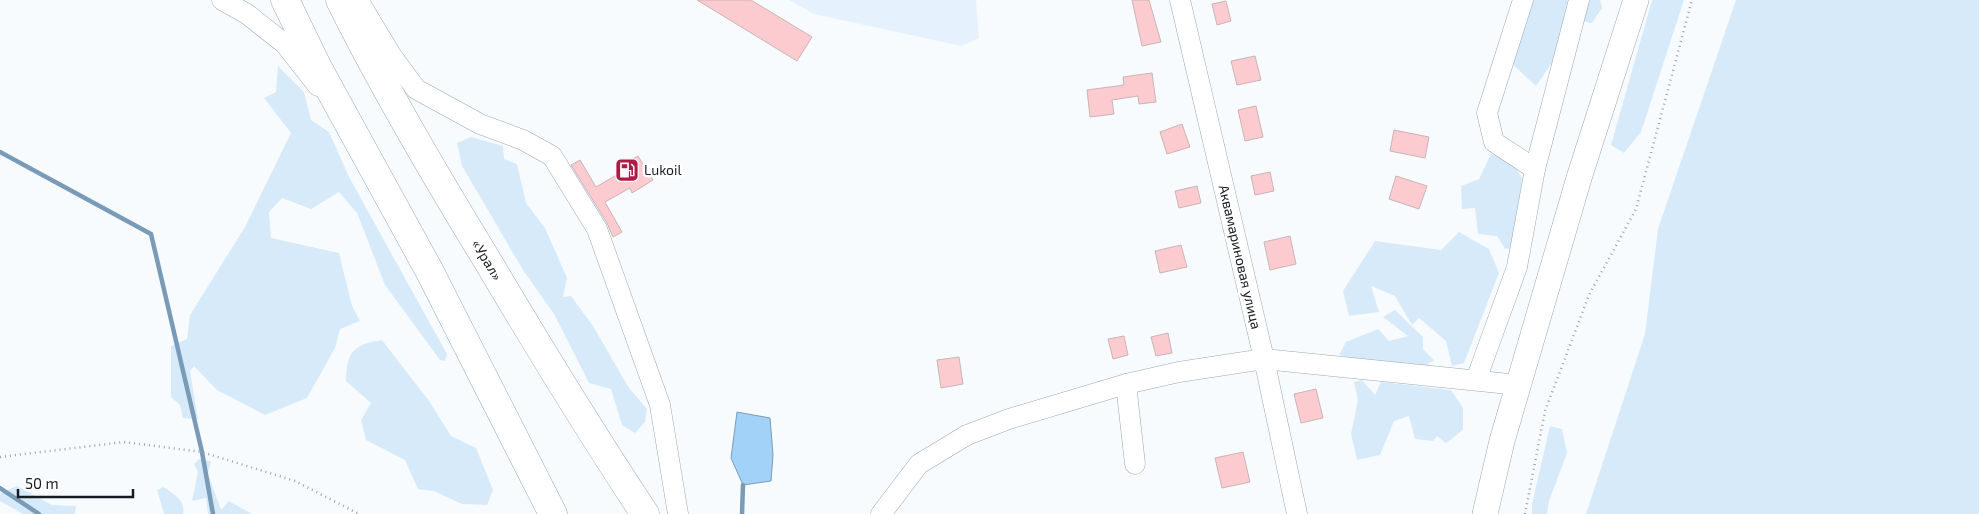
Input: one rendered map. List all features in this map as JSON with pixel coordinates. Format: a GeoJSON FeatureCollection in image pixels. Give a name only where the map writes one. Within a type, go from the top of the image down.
{"type":"FeatureCollection","features":[{"type":"Feature","properties":{"kind":"highway"},"geometry":{"type":"LineString","coordinates":[[285,0],[318,68],[430,272],[553,514]]}},
{"type":"Feature","properties":{"kind":"highway","name":"«Урал»"},"geometry":{"type":"LineString","coordinates":[[340,0],[396,106],[453,204],[544,356],[644,514]]}},
{"type":"Feature","properties":{"kind":"main road"},"geometry":{"type":"LineString","coordinates":[[1485,514],[1502,441],[1579,178],[1636,0]]}},
{"type":"Feature","properties":{"kind":"street"},"geometry":{"type":"LineString","coordinates":[[222,0],[246,14],[285,44],[349,125]]}},
{"type":"Feature","properties":{"kind":"street"},"geometry":{"type":"LineString","coordinates":[[358,0],[391,55],[416,88],[480,124],[523,140],[552,156],[597,229],[660,405],[678,514]]}},
{"type":"Feature","properties":{"kind":"street","name":"Аквамариновая улица"},"geometry":{"type":"LineString","coordinates":[[1180,0],[1264,359],[1297,514]]}},
{"type":"Feature","properties":{"kind":"street"},"geometry":{"type":"LineString","coordinates":[[1523,0],[1487,113],[1494,142],[1535,168]]}},
{"type":"Feature","properties":{"kind":"street"},"geometry":{"type":"LineString","coordinates":[[1476,380],[1517,267],[1535,168],[1579,0]]}},
{"type":"Feature","properties":{"kind":"street"},"geometry":{"type":"LineString","coordinates":[[881,514],[919,464],[967,435],[1009,419],[1126,384],[1179,372],[1264,359],[1519,385]]}},
{"type":"Feature","properties":{"kind":"street"},"geometry":{"type":"LineString","coordinates":[[1126,384],[1135,464]]}},
{"type":"Feature","properties":{"kind":"path"},"geometry":{"type":"LineString","coordinates":[[1525,514],[1545,411],[1590,296],[1636,210],[1692,0]]}},
{"type":"Feature","properties":{"kind":"path"},"geometry":{"type":"LineString","coordinates":[[0,457],[124,442],[202,452],[295,481],[359,514]]}},
{"type":"Feature","properties":{"kind":"shaded area"},"geometry":{"type":"Polygon","coordinates":[[[789,0],[976,0],[979,38],[961,46],[814,14],[789,0]]]}},
{"type":"Feature","properties":{"kind":"shaded area"},"geometry":{"type":"Polygon","coordinates":[[[1528,0],[1568,0],[1554,60],[1536,86],[1509,61],[1528,0]]]}},
{"type":"Feature","properties":{"kind":"shaded area"},"geometry":{"type":"Polygon","coordinates":[[[1586,0],[1600,0],[1602,8],[1592,23],[1580,21],[1586,0]]]}},
{"type":"Feature","properties":{"kind":"shaded area"},"geometry":{"type":"Polygon","coordinates":[[[1652,0],[1684,0],[1641,132],[1624,153],[1611,145],[1652,0]]]}},
{"type":"Feature","properties":{"kind":"shaded area"},"geometry":{"type":"Polygon","coordinates":[[[1736,0],[1979,0],[1979,514],[1586,514],[1645,334],[1658,229],[1736,0]]]}},
{"type":"Feature","properties":{"kind":"shaded area"},"geometry":{"type":"Polygon","coordinates":[[[278,66],[304,92],[311,120],[329,132],[349,177],[447,354],[445,361],[440,360],[385,285],[357,213],[339,192],[311,209],[282,198],[269,212],[271,238],[339,253],[352,306],[360,321],[340,329],[335,348],[307,398],[265,415],[217,390],[194,366],[190,371],[198,419],[183,418],[180,405],[171,397],[171,346],[187,339],[190,315],[245,227],[291,133],[264,98],[276,92],[278,66]]]}},
{"type":"Feature","properties":{"kind":"shaded area"},"geometry":{"type":"Polygon","coordinates":[[[471,137],[503,146],[504,159],[517,164],[526,203],[545,228],[567,278],[563,297],[571,296],[593,326],[629,388],[647,409],[645,422],[635,433],[622,425],[611,389],[589,383],[554,314],[523,270],[462,166],[457,143],[471,137]]]}},
{"type":"Feature","properties":{"kind":"shaded area"},"geometry":{"type":"Polygon","coordinates":[[[1491,154],[1506,156],[1522,177],[1514,248],[1505,249],[1497,236],[1478,234],[1475,208],[1462,209],[1461,186],[1479,179],[1491,154]]]}},
{"type":"Feature","properties":{"kind":"shaded area"},"geometry":{"type":"Polygon","coordinates":[[[1459,232],[1489,249],[1499,273],[1464,363],[1452,366],[1446,341],[1419,318],[1412,325],[1395,296],[1371,286],[1379,312],[1349,316],[1343,291],[1375,241],[1441,250],[1459,232]]]}},
{"type":"Feature","properties":{"kind":"shaded area"},"geometry":{"type":"Polygon","coordinates":[[[1395,310],[1423,337],[1423,349],[1434,360],[1426,366],[1365,362],[1339,355],[1346,342],[1378,329],[1389,341],[1408,336],[1383,317],[1395,310]]]}},
{"type":"Feature","properties":{"kind":"shaded area"},"geometry":{"type":"Polygon","coordinates":[[[382,340],[429,401],[451,436],[476,448],[493,490],[487,505],[462,504],[434,491],[418,489],[405,460],[366,440],[361,420],[371,403],[346,381],[348,363],[350,356],[358,347],[382,340]]]}},
{"type":"Feature","properties":{"kind":"shaded area"},"geometry":{"type":"Polygon","coordinates":[[[1362,380],[1375,395],[1381,382],[1451,390],[1463,408],[1463,430],[1446,443],[1437,436],[1433,441],[1415,439],[1409,416],[1394,421],[1380,455],[1357,460],[1351,434],[1358,400],[1354,382],[1362,380]]]}},
{"type":"Feature","properties":{"kind":"shaded area"},"geometry":{"type":"Polygon","coordinates":[[[1550,426],[1562,429],[1567,453],[1549,501],[1547,514],[1532,514],[1532,504],[1550,426]]]}},
{"type":"Feature","properties":{"kind":"shaded area"},"geometry":{"type":"Polygon","coordinates":[[[199,459],[211,461],[208,474],[221,510],[229,501],[252,514],[208,514],[206,498],[192,501],[198,472],[194,464],[199,459]]]}},
{"type":"Feature","properties":{"kind":"shaded area"},"geometry":{"type":"Polygon","coordinates":[[[17,486],[52,505],[76,506],[75,514],[23,514],[0,501],[0,493],[17,486]]]}},
{"type":"Feature","properties":{"kind":"shaded area"},"geometry":{"type":"Polygon","coordinates":[[[163,487],[175,494],[181,501],[183,514],[164,514],[157,490],[163,487]]]}},
{"type":"Feature","properties":{"kind":"water"},"geometry":{"type":"Polygon","coordinates":[[[737,412],[770,418],[773,455],[771,481],[743,485],[731,458],[737,412]]]}},
{"type":"Feature","properties":{"kind":"building"},"geometry":{"type":"Polygon","coordinates":[[[697,0],[751,0],[812,37],[797,61],[697,0]]]}},
{"type":"Feature","properties":{"kind":"building"},"geometry":{"type":"Polygon","coordinates":[[[1132,0],[1149,0],[1161,42],[1142,46],[1132,0]]]}},
{"type":"Feature","properties":{"kind":"building"},"geometry":{"type":"Polygon","coordinates":[[[1226,1],[1231,21],[1217,25],[1212,4],[1226,1]]]}},
{"type":"Feature","properties":{"kind":"building"},"geometry":{"type":"Polygon","coordinates":[[[1255,56],[1261,80],[1237,85],[1231,61],[1255,56]]]}},
{"type":"Feature","properties":{"kind":"building"},"geometry":{"type":"Polygon","coordinates":[[[1152,73],[1156,102],[1139,104],[1138,96],[1112,100],[1114,114],[1090,117],[1087,90],[1124,85],[1123,77],[1152,73]]]}},
{"type":"Feature","properties":{"kind":"building"},"geometry":{"type":"Polygon","coordinates":[[[1256,106],[1263,137],[1245,141],[1238,110],[1256,106]]]}},
{"type":"Feature","properties":{"kind":"building"},"geometry":{"type":"Polygon","coordinates":[[[1182,124],[1190,147],[1167,154],[1160,132],[1182,124]]]}},
{"type":"Feature","properties":{"kind":"building"},"geometry":{"type":"Polygon","coordinates":[[[1394,130],[1429,137],[1425,158],[1390,151],[1394,130]]]}},
{"type":"Feature","properties":{"kind":"building"},"geometry":{"type":"Polygon","coordinates":[[[638,156],[653,180],[632,193],[630,188],[605,202],[622,232],[613,237],[607,223],[571,165],[580,160],[596,187],[620,173],[618,168],[638,156]]]}},
{"type":"Feature","properties":{"kind":"building"},"geometry":{"type":"Polygon","coordinates":[[[1270,172],[1274,191],[1255,195],[1251,176],[1270,172]]]}},
{"type":"Feature","properties":{"kind":"building"},"geometry":{"type":"Polygon","coordinates":[[[1396,176],[1427,186],[1419,209],[1389,199],[1396,176]]]}},
{"type":"Feature","properties":{"kind":"building"},"geometry":{"type":"Polygon","coordinates":[[[1197,186],[1201,203],[1179,208],[1175,191],[1197,186]]]}},
{"type":"Feature","properties":{"kind":"building"},"geometry":{"type":"Polygon","coordinates":[[[1290,236],[1296,264],[1270,270],[1264,242],[1290,236]]]}},
{"type":"Feature","properties":{"kind":"building"},"geometry":{"type":"Polygon","coordinates":[[[1181,245],[1187,267],[1160,273],[1155,251],[1181,245]]]}},
{"type":"Feature","properties":{"kind":"building"},"geometry":{"type":"Polygon","coordinates":[[[1168,333],[1172,353],[1156,356],[1151,337],[1168,333]]]}},
{"type":"Feature","properties":{"kind":"building"},"geometry":{"type":"Polygon","coordinates":[[[1124,336],[1128,355],[1113,359],[1108,339],[1124,336]]]}},
{"type":"Feature","properties":{"kind":"building"},"geometry":{"type":"Polygon","coordinates":[[[959,357],[963,384],[941,388],[937,360],[959,357]]]}},
{"type":"Feature","properties":{"kind":"building"},"geometry":{"type":"Polygon","coordinates":[[[1316,389],[1323,418],[1301,423],[1294,394],[1316,389]]]}},
{"type":"Feature","properties":{"kind":"building"},"geometry":{"type":"Polygon","coordinates":[[[1243,452],[1250,482],[1222,488],[1215,458],[1243,452]]]}},
{"type":"Feature","properties":{"kind":"waterway"},"geometry":{"type":"LineString","coordinates":[[0,152],[151,234],[202,452],[213,514]]}},
{"type":"Feature","properties":{"kind":"waterway"},"geometry":{"type":"LineString","coordinates":[[742,514],[743,485]]}},
{"type":"Feature","properties":{"kind":"waterway"},"geometry":{"type":"LineString","coordinates":[[0,488],[39,514]]}},
{"type":"Feature","properties":{"kind":"place","name":"Lukoil"},"geometry":{"type":"Point","coordinates":[627,170]}}]}
